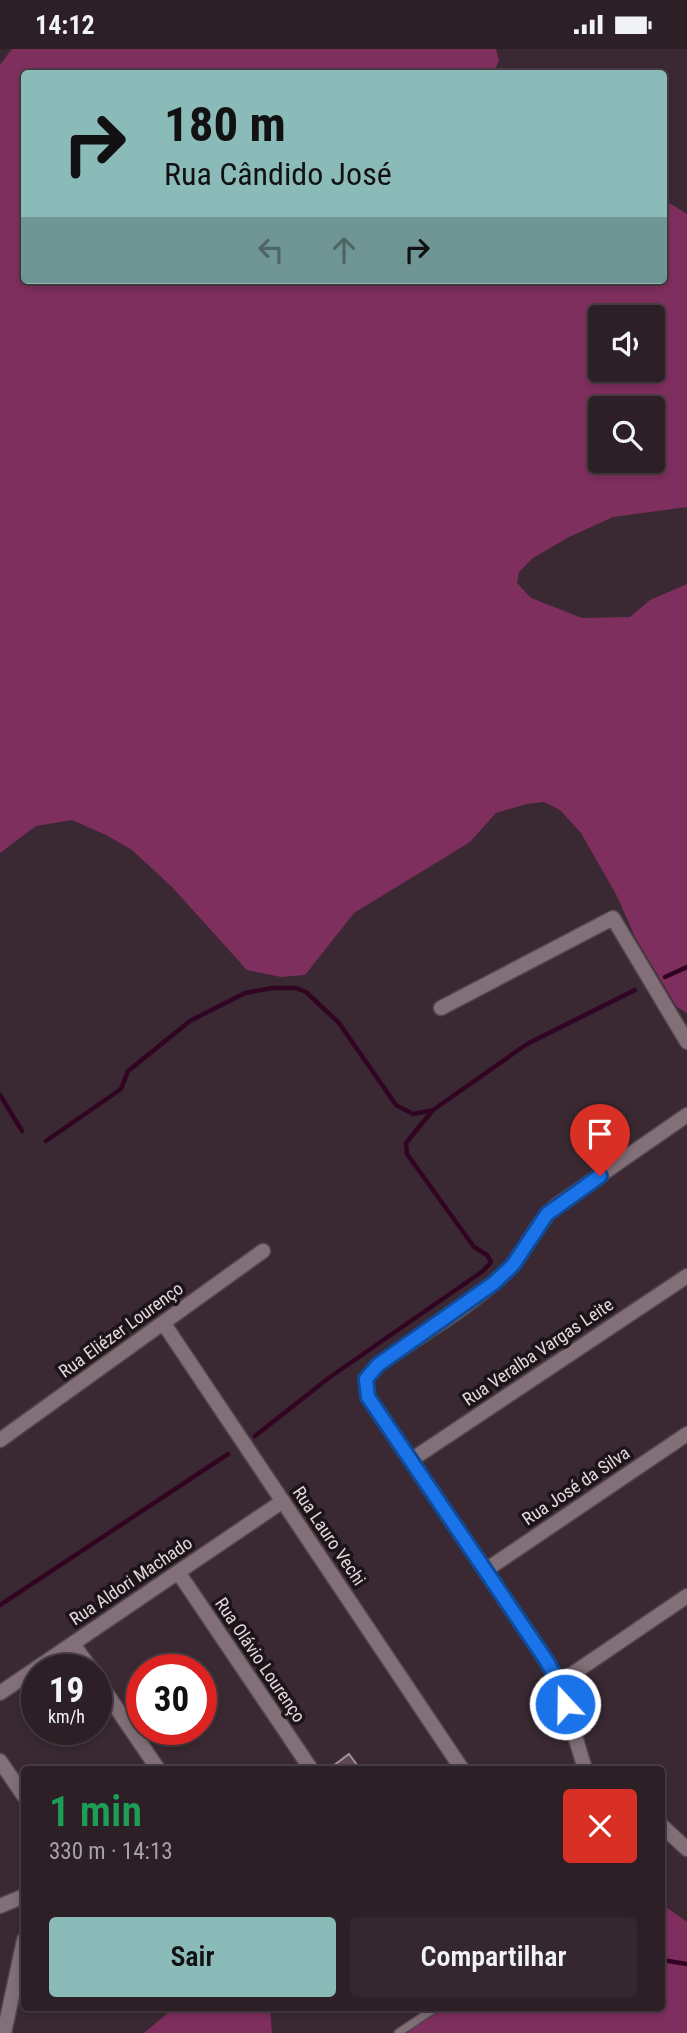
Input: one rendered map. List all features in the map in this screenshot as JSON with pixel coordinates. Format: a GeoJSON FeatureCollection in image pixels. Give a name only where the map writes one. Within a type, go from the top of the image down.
{"type":"FeatureCollection","features":[{"type":"Feature","properties":{"kind":"street"},"geometry":{"type":"LineString","coordinates":[[441,1008],[613,918],[687,1042]]}},
{"type":"Feature","properties":{"kind":"street"},"geometry":{"type":"LineString","coordinates":[[584,1766],[559,1683],[368,1397],[366,1379],[371,1371],[494,1283],[513,1265],[539,1223],[557,1205],[687,1115]]}},
{"type":"Feature","properties":{"kind":"street","name":"Rua Eliézer Lourenço"},"geometry":{"type":"LineString","coordinates":[[0,1440],[263,1251]]}},
{"type":"Feature","properties":{"kind":"street","name":"Rua Veralba Vargas Leite"},"geometry":{"type":"LineString","coordinates":[[411,1460],[687,1276]]}},
{"type":"Feature","properties":{"kind":"street","name":"Rua Lauro Vechi"},"geometry":{"type":"LineString","coordinates":[[164,1324],[460,1766]]}},
{"type":"Feature","properties":{"kind":"street","name":"Rua José da Silva"},"geometry":{"type":"LineString","coordinates":[[486,1570],[687,1434]]}},
{"type":"Feature","properties":{"kind":"street","name":"Rua Aldori Machado"},"geometry":{"type":"LineString","coordinates":[[0,1693],[283,1501]]}},
{"type":"Feature","properties":{"kind":"street","name":"Rua Olávio Lourenço"},"geometry":{"type":"LineString","coordinates":[[178,1572],[309,1766]]}},
{"type":"Feature","properties":{"kind":"street"},"geometry":{"type":"LineString","coordinates":[[559,1683],[687,1596]]}},
{"type":"Feature","properties":{"kind":"street"},"geometry":{"type":"LineString","coordinates":[[73,1644],[80,1654]]}},
{"type":"Feature","properties":{"kind":"street"},"geometry":{"type":"LineString","coordinates":[[112,1701],[156,1766]]}},
{"type":"Feature","properties":{"kind":"street"},"geometry":{"type":"LineString","coordinates":[[0,1761],[21,1792]]}},
{"type":"Feature","properties":{"kind":"street"},"geometry":{"type":"LineString","coordinates":[[665,1830],[687,1849]]}},
{"type":"Feature","properties":{"kind":"street"},"geometry":{"type":"LineString","coordinates":[[0,1906],[21,1897]]}},
{"type":"Feature","properties":{"kind":"street"},"geometry":{"type":"LineString","coordinates":[[4,2033],[21,1954]]}},
{"type":"Feature","properties":{"kind":"lane"},"geometry":{"type":"LineString","coordinates":[[398,2033],[431,2011]]}},
{"type":"Feature","properties":{"kind":"shaded area"},"geometry":{"type":"Polygon","coordinates":[[[12,49],[496,49],[499,61],[494,70],[21,70],[21,284],[667,284],[667,202],[687,214],[687,507],[613,517],[567,538],[533,558],[519,572],[517,583],[531,598],[582,618],[630,617],[650,600],[687,584],[687,1013],[677,1007],[635,937],[617,896],[581,833],[560,810],[544,802],[496,813],[470,842],[354,913],[305,975],[281,977],[247,970],[172,887],[132,850],[72,820],[36,826],[0,853],[0,65],[12,49]]]}},
{"type":"Feature","properties":{"kind":"shaded area"},"geometry":{"type":"Polygon","coordinates":[[[665,1906],[687,1922],[687,2033],[406,2033],[437,2011],[665,2011],[665,1906]]]}},
{"type":"Feature","properties":{"kind":"shaded area"},"geometry":{"type":"Polygon","coordinates":[[[170,2011],[270,2011],[272,2033],[144,2033],[170,2011]]]}},
{"type":"Feature","properties":{"kind":"building"},"geometry":{"type":"Polygon","coordinates":[[[349,1754],[358,1766],[333,1766],[349,1754]]]}},
{"type":"Feature","properties":{"kind":"waterway"},"geometry":{"type":"LineString","coordinates":[[665,977],[687,967]]}},
{"type":"Feature","properties":{"kind":"waterway"},"geometry":{"type":"LineString","coordinates":[[46,1141],[121,1089],[128,1071],[190,1021],[245,993],[272,988],[296,988],[306,992],[339,1023],[396,1105],[413,1114],[433,1110]]}},
{"type":"Feature","properties":{"kind":"waterway"},"geometry":{"type":"LineString","coordinates":[[255,1436],[330,1377],[483,1271],[491,1262],[487,1255],[474,1247],[407,1154],[406,1143],[433,1110],[527,1044],[635,990]]}},
{"type":"Feature","properties":{"kind":"waterway"},"geometry":{"type":"LineString","coordinates":[[0,1095],[22,1131]]}},
{"type":"Feature","properties":{"kind":"waterway"},"geometry":{"type":"LineString","coordinates":[[0,1605],[228,1454]]}},
{"type":"Feature","properties":{"kind":"waterway"},"geometry":{"type":"LineString","coordinates":[[665,1960],[687,1964]]}},
{"type":"Feature","properties":{"kind":"route"},"geometry":{"type":"LineString","coordinates":[[565,1704],[559,1683],[546,1660],[368,1397],[366,1379],[378,1365],[494,1283],[513,1265],[547,1214],[600,1176]]}}]}
